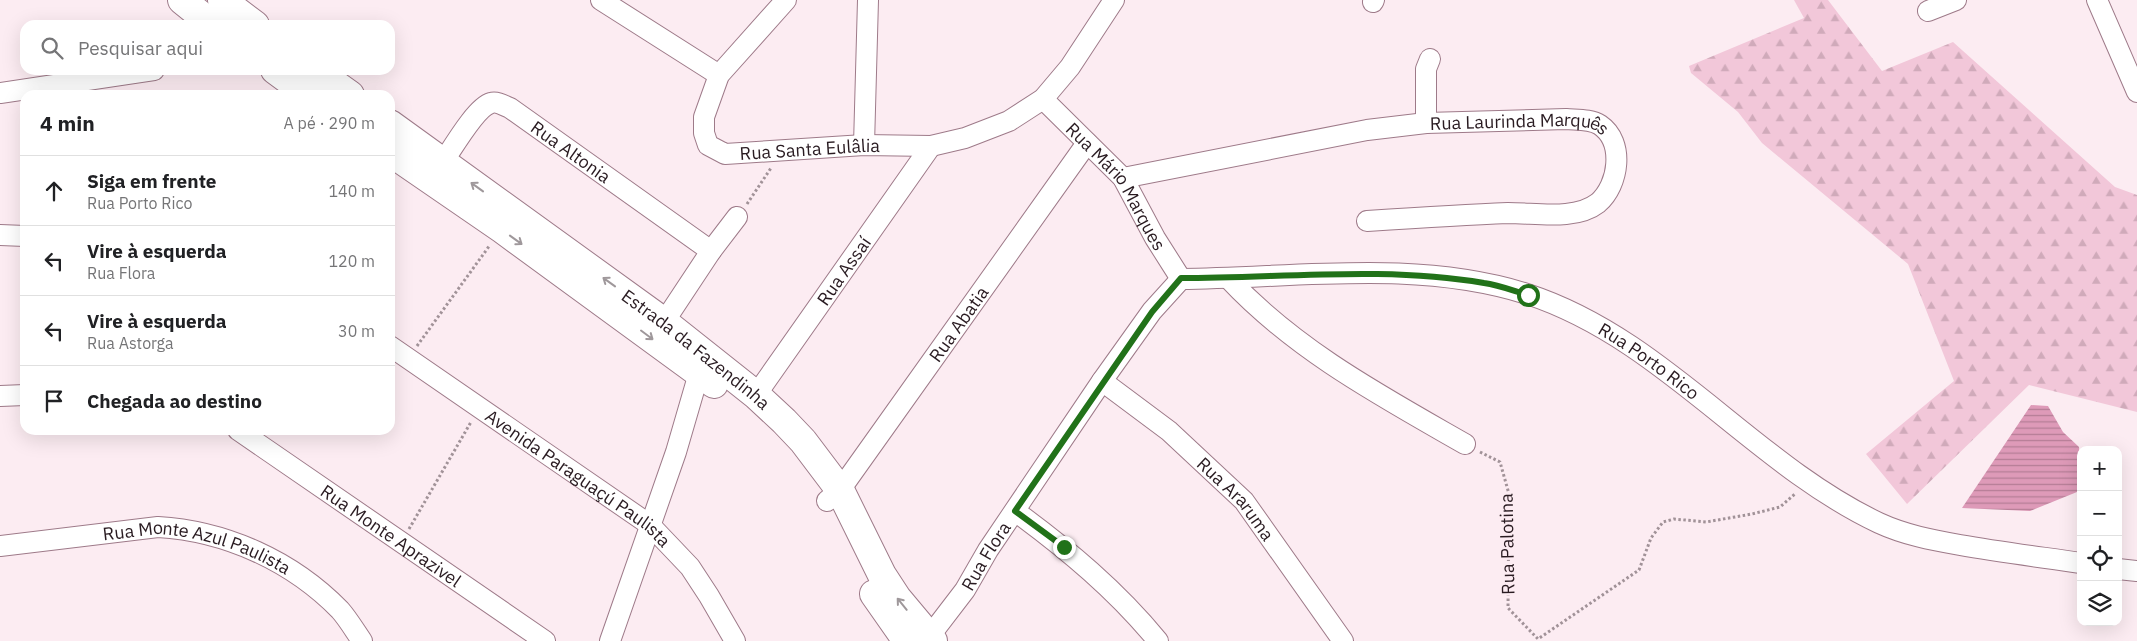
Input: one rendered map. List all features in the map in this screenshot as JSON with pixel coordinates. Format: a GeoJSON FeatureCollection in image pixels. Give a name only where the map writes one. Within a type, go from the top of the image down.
{"type":"FeatureCollection","features":[{"type":"Feature","properties":{"kind":"main road"},"geometry":{"type":"LineString","coordinates":[[182,0],[207,20]]}},
{"type":"Feature","properties":{"kind":"main road"},"geometry":{"type":"LineString","coordinates":[[222,0],[248,20]]}},
{"type":"Feature","properties":{"kind":"main road"},"geometry":{"type":"LineString","coordinates":[[281,75],[302,90]]}},
{"type":"Feature","properties":{"kind":"main road"},"geometry":{"type":"LineString","coordinates":[[322,75],[343,90]]}},
{"type":"Feature","properties":{"kind":"main road","name":"Estrada da Fazendinha"},"geometry":{"type":"LineString","coordinates":[[395,128],[664,322],[756,395],[803,441],[882,575],[923,640]]}},
{"type":"Feature","properties":{"kind":"main road","name":"Estrada da Fazendinha"},"geometry":{"type":"LineString","coordinates":[[395,155],[502,229],[740,404],[834,495]]}},
{"type":"Feature","properties":{"kind":"street"},"geometry":{"type":"LineString","coordinates":[[601,0],[719,76]]}},
{"type":"Feature","properties":{"kind":"street","name":"Rua Santa Eulâlia"},"geometry":{"type":"LineString","coordinates":[[786,0],[719,76],[704,116],[704,133],[708,145],[725,154],[864,145],[931,146],[965,138],[1009,121],[1043,99],[1070,67],[1114,0]]}},
{"type":"Feature","properties":{"kind":"street"},"geometry":{"type":"LineString","coordinates":[[864,145],[868,0]]}},
{"type":"Feature","properties":{"kind":"street"},"geometry":{"type":"LineString","coordinates":[[1928,11],[1956,0]]}},
{"type":"Feature","properties":{"kind":"street"},"geometry":{"type":"LineString","coordinates":[[2097,0],[2137,92]]}},
{"type":"Feature","properties":{"kind":"street"},"geometry":{"type":"LineString","coordinates":[[1426,123],[1426,69],[1430,59]]}},
{"type":"Feature","properties":{"kind":"street"},"geometry":{"type":"LineString","coordinates":[[20,90],[121,75]]}},
{"type":"Feature","properties":{"kind":"street"},"geometry":{"type":"LineString","coordinates":[[0,93],[20,90]]}},
{"type":"Feature","properties":{"kind":"street","name":"Rua Mário Marques"},"geometry":{"type":"LineString","coordinates":[[1043,99],[1123,178],[1168,261],[1181,278]]}},
{"type":"Feature","properties":{"kind":"street","name":"Rua Altonia"},"geometry":{"type":"LineString","coordinates":[[444,162],[466,127],[481,110],[491,103],[499,104],[510,108],[711,251]]}},
{"type":"Feature","properties":{"kind":"street","name":"Rua Laurinda Marquês"},"geometry":{"type":"LineString","coordinates":[[1123,178],[1367,130],[1426,123],[1566,119],[1598,124],[1606,130],[1616,150],[1614,176],[1608,191],[1598,203],[1582,211],[1564,214],[1512,213],[1367,221]]}},
{"type":"Feature","properties":{"kind":"street","name":"Rua Abatia"},"geometry":{"type":"LineString","coordinates":[[834,495],[1087,143]]}},
{"type":"Feature","properties":{"kind":"street","name":"Rua Assaí"},"geometry":{"type":"LineString","coordinates":[[756,395],[931,146]]}},
{"type":"Feature","properties":{"kind":"street"},"geometry":{"type":"LineString","coordinates":[[664,322],[711,251],[737,217]]}},
{"type":"Feature","properties":{"kind":"street"},"geometry":{"type":"LineString","coordinates":[[0,235],[20,236]]}},
{"type":"Feature","properties":{"kind":"street","name":"Rua Porto Rico"},"geometry":{"type":"LineString","coordinates":[[1181,278],[1336,274],[1446,277],[1486,283],[1528,295],[1564,308],[1620,340],[1652,362],[1810,482],[1880,524],[1917,537],[2077,562]]}},
{"type":"Feature","properties":{"kind":"street","name":"Rua Flora"},"geometry":{"type":"LineString","coordinates":[[923,640],[964,590],[988,550],[1102,381],[1152,312],[1181,278]]}},
{"type":"Feature","properties":{"kind":"street"},"geometry":{"type":"LineString","coordinates":[[1228,278],[1270,318],[1312,351],[1364,386],[1466,444]]}},
{"type":"Feature","properties":{"kind":"street","name":"Avenida Paraguaçú Paulista"},"geometry":{"type":"LineString","coordinates":[[395,349],[650,526],[690,567],[735,641]]}},
{"type":"Feature","properties":{"kind":"street"},"geometry":{"type":"LineString","coordinates":[[610,641],[676,452],[699,373]]}},
{"type":"Feature","properties":{"kind":"street","name":"Rua Araruma"},"geometry":{"type":"LineString","coordinates":[[1102,381],[1169,431],[1244,501],[1343,641]]}},
{"type":"Feature","properties":{"kind":"street"},"geometry":{"type":"LineString","coordinates":[[0,396],[20,395]]}},
{"type":"Feature","properties":{"kind":"street","name":"Rua Monte Aprazivel"},"geometry":{"type":"LineString","coordinates":[[245,435],[546,641]]}},
{"type":"Feature","properties":{"kind":"street"},"geometry":{"type":"LineString","coordinates":[[1015,511],[1064,547],[1111,589],[1158,641]]}},
{"type":"Feature","properties":{"kind":"street","name":"Rua Monte Azul Paulista"},"geometry":{"type":"LineString","coordinates":[[0,546],[158,527],[183,528],[257,551],[290,569],[340,610],[362,641]]}},
{"type":"Feature","properties":{"kind":"street"},"geometry":{"type":"LineString","coordinates":[[2122,569],[2137,571]]}},
{"type":"Feature","properties":{"kind":"path"},"geometry":{"type":"LineString","coordinates":[[737,217],[783,151]]}},
{"type":"Feature","properties":{"kind":"path"},"geometry":{"type":"LineString","coordinates":[[408,358],[502,229]]}},
{"type":"Feature","properties":{"kind":"path"},"geometry":{"type":"LineString","coordinates":[[402,541],[479,408]]}},
{"type":"Feature","properties":{"kind":"path","name":"Rua Palotina"},"geometry":{"type":"LineString","coordinates":[[1466,444],[1500,462],[1509,494],[1508,608],[1538,639],[1639,570],[1651,538],[1663,522],[1674,520],[1706,522],[1780,507],[1810,482]]}},
{"type":"Feature","properties":{"kind":"green space"},"geometry":{"type":"Polygon","coordinates":[[[1794,0],[1828,0],[1882,71],[1953,42],[2115,187],[2137,195],[2137,412],[2029,385],[1907,504],[1866,454],[1954,381],[1908,264],[1762,143],[1738,112],[1691,73],[1689,66],[1804,18],[1794,0]]]}},
{"type":"Feature","properties":{"kind":"shaded area"},"geometry":{"type":"Polygon","coordinates":[[[2031,405],[2048,406],[2063,432],[2078,446],[2077,492],[2030,511],[1962,508],[2031,405]]]}},
{"type":"Feature","properties":{"kind":"route"},"geometry":{"type":"LineString","coordinates":[[1064,547],[1015,511],[1102,381],[1152,312],[1181,278],[1336,274],[1446,277],[1486,283],[1528,295]]}}]}
